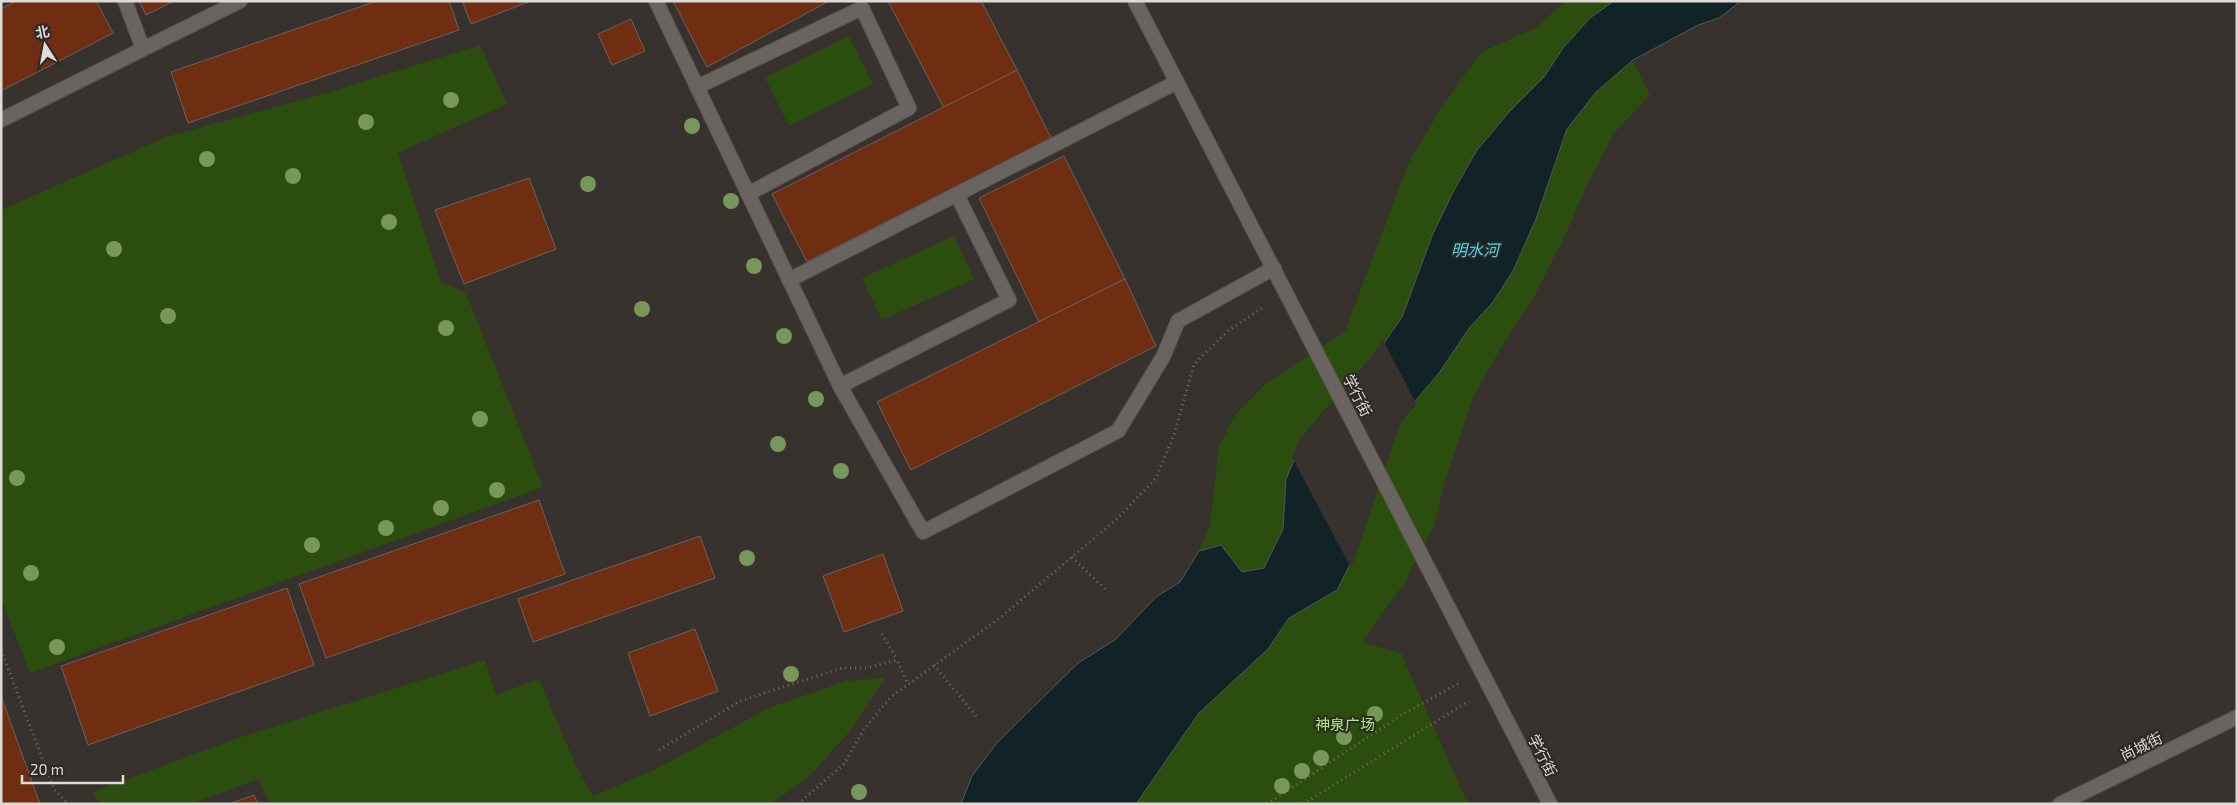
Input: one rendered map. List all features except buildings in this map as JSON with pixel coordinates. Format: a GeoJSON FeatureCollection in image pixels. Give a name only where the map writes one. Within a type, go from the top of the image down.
{"type":"FeatureCollection","features":[{"type":"Feature","properties":{"kind":"street"},"geometry":{"type":"LineString","coordinates":[[125,1],[144,49]]}},
{"type":"Feature","properties":{"kind":"street"},"geometry":{"type":"LineString","coordinates":[[1,120],[240,1]]}},
{"type":"Feature","properties":{"kind":"street"},"geometry":{"type":"LineString","coordinates":[[656,1],[840,386],[923,532],[1118,431],[1163,358],[1178,321],[1274,268]]}},
{"type":"Feature","properties":{"kind":"street","name":"学行街"},"geometry":{"type":"LineString","coordinates":[[1135,1],[1550,804]]}},
{"type":"Feature","properties":{"kind":"street"},"geometry":{"type":"LineString","coordinates":[[697,87],[862,8],[909,108],[748,194]]}},
{"type":"Feature","properties":{"kind":"street"},"geometry":{"type":"LineString","coordinates":[[789,280],[1177,82]]}},
{"type":"Feature","properties":{"kind":"street"},"geometry":{"type":"LineString","coordinates":[[840,386],[1009,300],[956,195]]}},
{"type":"Feature","properties":{"kind":"street","name":"尚城街"},"geometry":{"type":"LineString","coordinates":[[2060,804],[2237,717]]}},
{"type":"Feature","properties":{"kind":"path"},"geometry":{"type":"LineString","coordinates":[[798,804],[844,764],[864,729],[890,697],[1001,617],[1118,518],[1156,478],[1174,435],[1194,364],[1228,331],[1286,291]]}},
{"type":"Feature","properties":{"kind":"path"},"geometry":{"type":"LineString","coordinates":[[1072,557],[1105,589]]}},
{"type":"Feature","properties":{"kind":"path"},"geometry":{"type":"LineString","coordinates":[[882,634],[908,684]]}},
{"type":"Feature","properties":{"kind":"path"},"geometry":{"type":"LineString","coordinates":[[1,650],[54,789],[68,804]]}},
{"type":"Feature","properties":{"kind":"path"},"geometry":{"type":"LineString","coordinates":[[659,750],[740,701],[842,668],[866,668],[897,660]]}},
{"type":"Feature","properties":{"kind":"path"},"geometry":{"type":"LineString","coordinates":[[934,665],[976,716]]}},
{"type":"Feature","properties":{"kind":"path"},"geometry":{"type":"LineString","coordinates":[[1268,804],[1400,716],[1482,671]]}},
{"type":"Feature","properties":{"kind":"path"},"geometry":{"type":"LineString","coordinates":[[1303,804],[1490,688]]}},
{"type":"Feature","properties":{"kind":"green space"},"geometry":{"type":"Polygon","coordinates":[[[1565,1],[1614,1],[1590,18],[1563,48],[1544,77],[1514,106],[1477,150],[1453,192],[1432,236],[1402,317],[1286,479],[1283,529],[1264,568],[1242,572],[1221,545],[1199,551],[1210,525],[1219,446],[1235,415],[1263,386],[1345,331],[1409,162],[1438,113],[1480,53],[1537,27],[1565,1]]]}},
{"type":"Feature","properties":{"kind":"green space"},"geometry":{"type":"Polygon","coordinates":[[[849,36],[873,84],[789,126],[765,78],[849,36]]]}},
{"type":"Feature","properties":{"kind":"green space"},"geometry":{"type":"Polygon","coordinates":[[[480,45],[507,104],[398,153],[441,282],[466,293],[543,487],[30,673],[1,598],[1,210],[166,137],[330,92],[480,45]]]}},
{"type":"Feature","properties":{"kind":"green space","name":"神泉广场"},"geometry":{"type":"Polygon","coordinates":[[[1633,60],[1650,95],[1614,133],[1535,295],[1498,353],[1473,398],[1445,480],[1434,526],[1405,582],[1362,642],[1401,653],[1468,804],[1136,804],[1199,713],[1268,649],[1289,618],[1337,590],[1400,419],[1439,373],[1470,327],[1493,302],[1513,271],[1536,219],[1567,129],[1596,92],[1633,60]]]}},
{"type":"Feature","properties":{"kind":"green space"},"geometry":{"type":"Polygon","coordinates":[[[954,236],[974,279],[882,320],[862,278],[954,236]]]}},
{"type":"Feature","properties":{"kind":"green space"},"geometry":{"type":"Polygon","coordinates":[[[485,660],[496,695],[539,679],[575,764],[593,796],[656,769],[771,707],[846,681],[885,678],[850,731],[808,778],[770,804],[270,804],[259,779],[190,804],[100,804],[92,792],[238,738],[485,660]]]}},
{"type":"Feature","properties":{"kind":"water","name":"明水河"},"geometry":{"type":"Polygon","coordinates":[[[1614,1],[1741,1],[1719,18],[1698,25],[1633,60],[1596,92],[1567,129],[1536,219],[1513,271],[1493,302],[1470,327],[1439,373],[1400,419],[1350,565],[1337,590],[1289,618],[1268,649],[1199,713],[1136,804],[961,804],[972,776],[996,744],[1078,663],[1115,640],[1156,597],[1180,582],[1199,551],[1221,545],[1242,572],[1264,568],[1283,529],[1286,479],[1303,439],[1373,359],[1402,317],[1432,236],[1453,192],[1477,150],[1510,111],[1544,77],[1563,48],[1590,18],[1614,1]]]}},
{"type":"Feature","properties":{"kind":"pier"},"geometry":{"type":"Polygon","coordinates":[[[1383,340],[1417,405],[1402,420],[1351,568],[1292,457],[1301,437],[1371,357],[1383,340]]]}}]}
